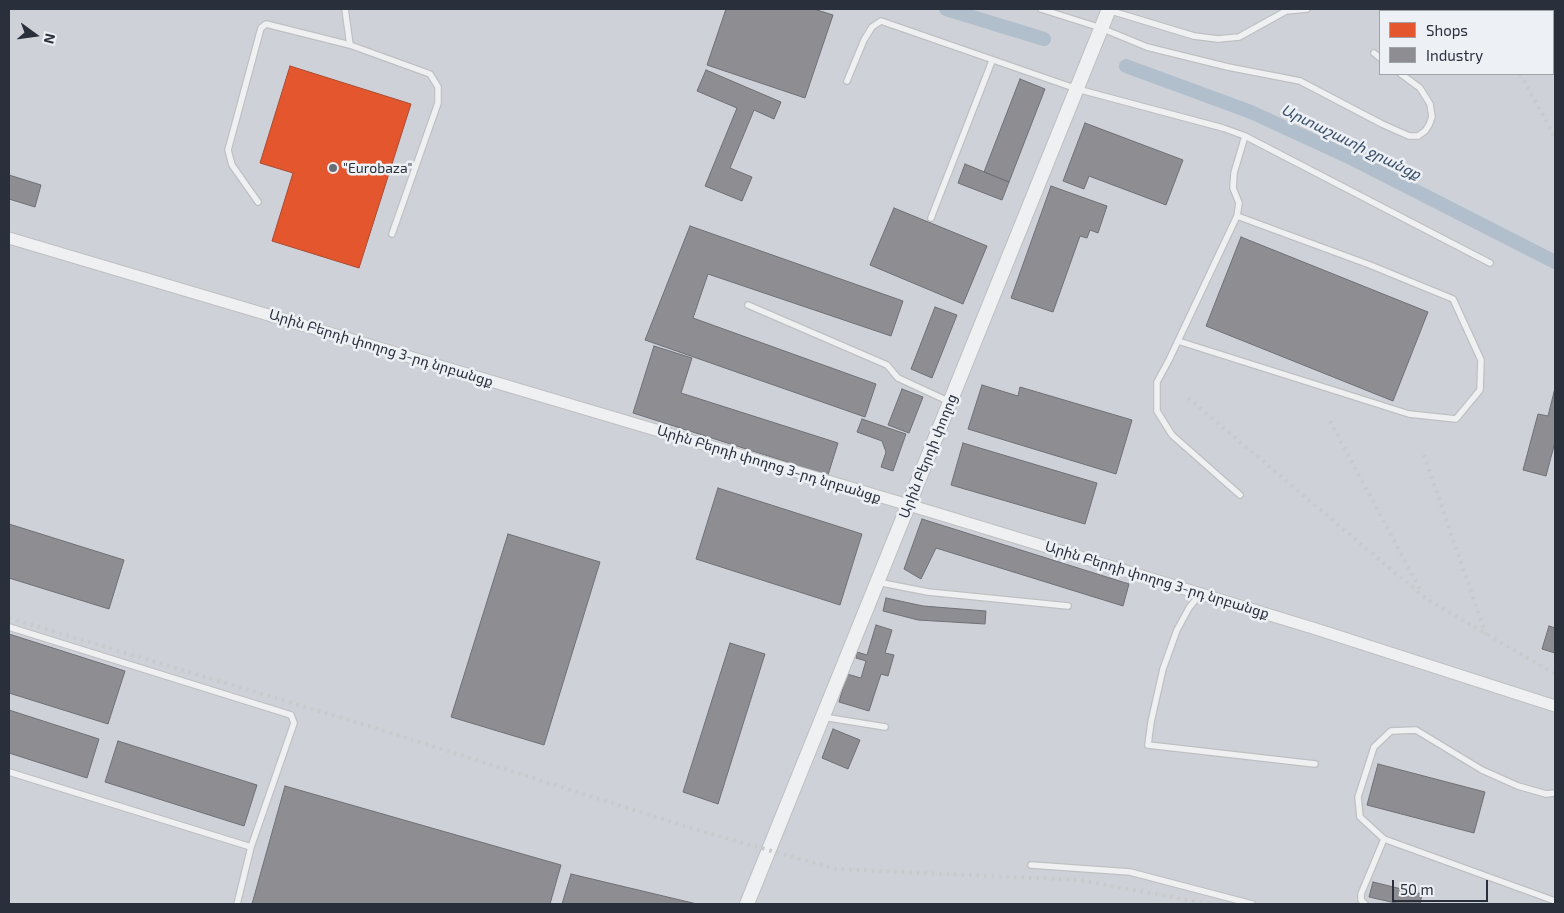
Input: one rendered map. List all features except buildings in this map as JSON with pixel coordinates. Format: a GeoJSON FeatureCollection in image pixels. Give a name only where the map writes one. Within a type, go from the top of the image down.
{"type":"FeatureCollection","features":[{"type":"Feature","properties":{"kind":"street","name":"Արին Բերդի փողոց"},"geometry":{"type":"LineString","coordinates":[[747,904],[1109,9]]}},
{"type":"Feature","properties":{"kind":"street","name":"Արին Բերդի փողոց 3-րդ նրբանցք"},"geometry":{"type":"LineString","coordinates":[[9,238],[908,505],[1200,594],[1555,706]]}},
{"type":"Feature","properties":{"kind":"lane"},"geometry":{"type":"LineString","coordinates":[[344,9],[350,45]]}},
{"type":"Feature","properties":{"kind":"lane"},"geometry":{"type":"LineString","coordinates":[[1041,9],[1101,28],[1147,47],[1228,67],[1300,81],[1382,124],[1409,136],[1418,136],[1429,125],[1432,117],[1430,104],[1420,88],[1402,75]]}},
{"type":"Feature","properties":{"kind":"lane"},"geometry":{"type":"LineString","coordinates":[[1109,9],[1194,36],[1218,39],[1239,37],[1286,11],[1307,9]]}},
{"type":"Feature","properties":{"kind":"lane"},"geometry":{"type":"LineString","coordinates":[[847,81],[864,40],[872,27],[881,21],[1076,89],[1223,128],[1245,136],[1490,263]]}},
{"type":"Feature","properties":{"kind":"lane"},"geometry":{"type":"LineString","coordinates":[[258,202],[232,165],[228,150],[261,28],[266,24],[350,45],[430,74],[438,87],[438,103],[392,234]]}},
{"type":"Feature","properties":{"kind":"lane"},"geometry":{"type":"LineString","coordinates":[[1374,53],[1379,57]]}},
{"type":"Feature","properties":{"kind":"lane"},"geometry":{"type":"LineString","coordinates":[[931,218],[992,61]]}},
{"type":"Feature","properties":{"kind":"lane"},"geometry":{"type":"LineString","coordinates":[[1240,495],[1172,435],[1157,411],[1157,382],[1237,216],[1239,203],[1233,188],[1234,173],[1245,136]]}},
{"type":"Feature","properties":{"kind":"lane"},"geometry":{"type":"LineString","coordinates":[[1178,341],[1409,414],[1456,419],[1480,390],[1481,360],[1453,299],[1370,265],[1237,216]]}},
{"type":"Feature","properties":{"kind":"lane"},"geometry":{"type":"LineString","coordinates":[[748,305],[887,366],[898,378],[950,402]]}},
{"type":"Feature","properties":{"kind":"lane"},"geometry":{"type":"LineString","coordinates":[[877,582],[928,592],[1068,606]]}},
{"type":"Feature","properties":{"kind":"lane"},"geometry":{"type":"LineString","coordinates":[[1200,594],[1189,608],[1177,630],[1166,661],[1151,722],[1148,745],[1315,764]]}},
{"type":"Feature","properties":{"kind":"lane"},"geometry":{"type":"LineString","coordinates":[[9,627],[291,715],[294,723],[251,847],[237,904]]}},
{"type":"Feature","properties":{"kind":"lane"},"geometry":{"type":"LineString","coordinates":[[823,716],[885,727]]}},
{"type":"Feature","properties":{"kind":"lane"},"geometry":{"type":"LineString","coordinates":[[1555,793],[1546,794],[1518,786],[1491,774],[1416,730],[1391,731],[1374,747],[1358,797],[1360,817],[1384,838],[1555,901]]}},
{"type":"Feature","properties":{"kind":"lane"},"geometry":{"type":"LineString","coordinates":[[9,772],[251,847]]}},
{"type":"Feature","properties":{"kind":"lane"},"geometry":{"type":"LineString","coordinates":[[1365,904],[1361,900],[1361,894],[1384,838]]}},
{"type":"Feature","properties":{"kind":"lane"},"geometry":{"type":"LineString","coordinates":[[1031,865],[1130,872],[1252,904]]}},
{"type":"Feature","properties":{"kind":"shaded area"},"geometry":{"type":"Polygon","coordinates":[[[9,9],[1555,9],[1555,904],[9,904],[9,9]]]}},
{"type":"Feature","properties":{"kind":"waterway","name":"Արտաշատի ջրանցք"},"geometry":{"type":"LineString","coordinates":[[946,9],[1044,39]]}},
{"type":"Feature","properties":{"kind":"waterway","name":"Արտաշատի ջրանցք"},"geometry":{"type":"LineString","coordinates":[[1126,66],[1251,112],[1353,159],[1555,262]]}},
{"type":"Feature","properties":{"kind":"railway"},"geometry":{"type":"LineString","coordinates":[[1521,75],[1555,137]]}},
{"type":"Feature","properties":{"kind":"railway"},"geometry":{"type":"LineString","coordinates":[[1188,398],[1425,598],[1555,674]]}},
{"type":"Feature","properties":{"kind":"railway"},"geometry":{"type":"LineString","coordinates":[[1330,421],[1422,593]]}},
{"type":"Feature","properties":{"kind":"railway"},"geometry":{"type":"LineString","coordinates":[[1424,455],[1486,635]]}},
{"type":"Feature","properties":{"kind":"railway"},"geometry":{"type":"LineString","coordinates":[[9,618],[372,727],[697,830],[836,869],[1079,880],[1209,904]]}},
{"type":"Feature","properties":{"kind":"place","name":"\"Eurobaza\""},"geometry":{"type":"Point","coordinates":[333,168]}}]}
